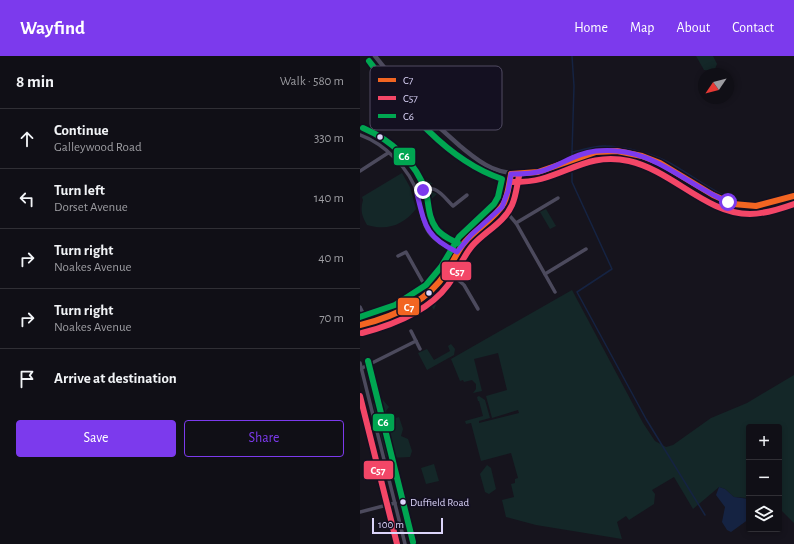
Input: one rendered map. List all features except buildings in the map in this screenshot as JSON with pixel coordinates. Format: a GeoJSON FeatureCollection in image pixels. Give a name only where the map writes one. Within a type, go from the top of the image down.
{"type":"FeatureCollection","features":[{"type":"Feature","properties":{"kind":"street"},"geometry":{"type":"LineString","coordinates":[[375,56],[383,66]]}},
{"type":"Feature","properties":{"kind":"street"},"geometry":{"type":"LineString","coordinates":[[441,130],[481,162],[511,174],[542,171],[578,155],[596,151],[616,151],[649,158],[713,196],[743,206],[757,206],[794,196]]}},
{"type":"Feature","properties":{"kind":"street"},"geometry":{"type":"LineString","coordinates":[[360,135],[373,140],[388,153],[411,178],[425,225],[430,235],[443,245],[457,252]]}},
{"type":"Feature","properties":{"kind":"street"},"geometry":{"type":"LineString","coordinates":[[360,171],[388,153]]}},
{"type":"Feature","properties":{"kind":"street"},"geometry":{"type":"LineString","coordinates":[[360,325],[388,317],[406,308],[429,293],[448,271],[457,252],[471,235],[502,207],[508,191],[511,174]]}},
{"type":"Feature","properties":{"kind":"street"},"geometry":{"type":"LineString","coordinates":[[417,194],[430,188],[438,190],[453,206],[467,195]]}},
{"type":"Feature","properties":{"kind":"street"},"geometry":{"type":"LineString","coordinates":[[516,223],[558,198]]}},
{"type":"Feature","properties":{"kind":"street"},"geometry":{"type":"LineString","coordinates":[[502,207],[516,223],[555,292]]}},
{"type":"Feature","properties":{"kind":"street"},"geometry":{"type":"LineString","coordinates":[[545,274],[586,249]]}},
{"type":"Feature","properties":{"kind":"street"},"geometry":{"type":"LineString","coordinates":[[398,256],[406,252],[429,293]]}},
{"type":"Feature","properties":{"kind":"street"},"geometry":{"type":"LineString","coordinates":[[448,271],[464,285],[478,309]]}},
{"type":"Feature","properties":{"kind":"street"},"geometry":{"type":"LineString","coordinates":[[360,307],[368,323]]}},
{"type":"Feature","properties":{"kind":"street"},"geometry":{"type":"LineString","coordinates":[[411,331],[420,349]]}},
{"type":"Feature","properties":{"kind":"street"},"geometry":{"type":"LineString","coordinates":[[362,368],[416,341]]}},
{"type":"Feature","properties":{"kind":"street"},"geometry":{"type":"LineString","coordinates":[[360,363],[405,544]]}},
{"type":"Feature","properties":{"kind":"street"},"geometry":{"type":"LineString","coordinates":[[360,512],[394,503]]}},
{"type":"Feature","properties":{"kind":"green space"},"geometry":{"type":"Polygon","coordinates":[[[696,56],[713,56],[717,64],[715,68],[703,68],[696,56]]]}},
{"type":"Feature","properties":{"kind":"green space"},"geometry":{"type":"Polygon","coordinates":[[[480,166],[505,178],[506,188],[480,166]]]}},
{"type":"Feature","properties":{"kind":"green space"},"geometry":{"type":"Polygon","coordinates":[[[410,169],[433,184],[424,186],[419,185],[410,169]]]}},
{"type":"Feature","properties":{"kind":"green space"},"geometry":{"type":"Polygon","coordinates":[[[402,173],[410,187],[416,209],[411,215],[400,223],[388,227],[375,227],[367,225],[362,213],[362,197],[402,173]]]}},
{"type":"Feature","properties":{"kind":"green space"},"geometry":{"type":"Polygon","coordinates":[[[430,191],[437,194],[424,206],[422,196],[430,191]]]}},
{"type":"Feature","properties":{"kind":"green space"},"geometry":{"type":"Polygon","coordinates":[[[546,209],[556,226],[550,229],[540,212],[546,209]]]}},
{"type":"Feature","properties":{"kind":"green space"},"geometry":{"type":"Polygon","coordinates":[[[572,290],[643,423],[655,441],[666,447],[673,445],[711,418],[747,403],[794,375],[794,523],[782,511],[782,424],[746,424],[746,498],[734,497],[725,489],[719,487],[693,509],[674,477],[652,490],[655,494],[654,504],[629,520],[626,516],[617,522],[622,539],[536,525],[506,517],[502,500],[514,497],[511,484],[515,483],[515,479],[518,478],[511,453],[481,461],[471,423],[466,424],[465,421],[483,416],[477,397],[479,396],[485,400],[490,418],[479,421],[479,423],[519,413],[518,410],[492,418],[486,396],[507,390],[498,353],[474,359],[482,391],[473,393],[476,389],[476,384],[472,380],[464,382],[463,380],[460,381],[451,359],[572,290]]]}},
{"type":"Feature","properties":{"kind":"green space"},"geometry":{"type":"Polygon","coordinates":[[[436,291],[439,296],[434,310],[427,300],[436,291]]]}},
{"type":"Feature","properties":{"kind":"green space"},"geometry":{"type":"Polygon","coordinates":[[[451,344],[455,349],[454,355],[427,370],[418,353],[427,349],[434,360],[450,351],[448,346],[451,344]]]}},
{"type":"Feature","properties":{"kind":"green space"},"geometry":{"type":"Polygon","coordinates":[[[382,399],[389,407],[386,411],[388,416],[392,419],[399,417],[403,429],[401,436],[408,439],[412,451],[410,457],[389,458],[386,456],[373,404],[382,399]]]}},
{"type":"Feature","properties":{"kind":"green space"},"geometry":{"type":"Polygon","coordinates":[[[434,464],[439,481],[426,484],[421,468],[434,464]]]}},
{"type":"Feature","properties":{"kind":"green space"},"geometry":{"type":"Polygon","coordinates":[[[487,465],[491,468],[496,489],[489,494],[485,492],[480,474],[487,465]]]}},
{"type":"Feature","properties":{"kind":"water"},"geometry":{"type":"Polygon","coordinates":[[[719,487],[725,489],[734,497],[746,499],[746,521],[731,532],[727,530],[722,522],[725,507],[716,495],[719,487]]]}},
{"type":"Feature","properties":{"kind":"waterway"},"geometry":{"type":"LineString","coordinates":[[572,56],[574,86],[572,152],[602,146],[646,153],[679,168],[721,194],[732,199],[756,204]]}},
{"type":"Feature","properties":{"kind":"waterway"},"geometry":{"type":"LineString","coordinates":[[572,152],[572,182],[612,269],[577,292],[646,419],[705,515]]}},
{"type":"Feature","properties":{"kind":"waterway"},"geometry":{"type":"LineString","coordinates":[[766,202],[794,194]]}},
{"type":"Feature","properties":{"kind":"transit line","name":"C6"},"geometry":{"type":"LineString","coordinates":[[369,61],[373,66]]}},
{"type":"Feature","properties":{"kind":"transit line","name":"C6"},"geometry":{"type":"LineString","coordinates":[[363,128],[393,146],[409,162],[422,181],[433,224],[444,236],[461,245]]}},
{"type":"Feature","properties":{"kind":"transit line","name":"C6"},"geometry":{"type":"LineString","coordinates":[[360,317],[395,305],[426,285],[441,267],[459,237],[494,204],[498,197],[502,179],[481,170],[462,159],[427,130]]}},
{"type":"Feature","properties":{"kind":"transit line","name":"C7"},"geometry":{"type":"LineString","coordinates":[[511,174],[538,172],[596,152],[617,151],[642,156],[660,163],[713,195],[733,204],[756,206],[794,196]]}},
{"type":"Feature","properties":{"kind":"transit line","name":"C57"},"geometry":{"type":"LineString","coordinates":[[511,182],[537,180],[594,161],[616,159],[645,166],[704,200],[734,212],[750,214],[761,213],[794,204]]}},
{"type":"Feature","properties":{"kind":"transit line","name":"C7"},"geometry":{"type":"LineString","coordinates":[[360,325],[397,313],[419,301],[429,293],[446,273],[465,242],[500,209],[504,203],[511,174]]}},
{"type":"Feature","properties":{"kind":"transit line","name":"C57"},"geometry":{"type":"LineString","coordinates":[[362,333],[386,326],[409,316],[430,303],[440,294],[448,285],[465,255],[472,246],[504,217],[512,205],[519,176]]}},
{"type":"Feature","properties":{"kind":"transit line","name":"C6"},"geometry":{"type":"LineString","coordinates":[[368,361],[413,542]]}},
{"type":"Feature","properties":{"kind":"transit line","name":"C57"},"geometry":{"type":"LineString","coordinates":[[360,396],[397,544]]}},
{"type":"Feature","properties":{"kind":"place","name":"Duffield Road"},"geometry":{"type":"Point","coordinates":[403,502]}},
{"type":"Feature","properties":{"kind":"route"},"geometry":{"type":"LineString","coordinates":[[423,190],[417,194],[425,225],[430,235],[443,245],[457,252],[471,235],[502,207],[508,191],[511,174],[542,171],[578,155],[596,151],[616,151],[649,158],[667,166],[713,196],[728,202]]}}]}
